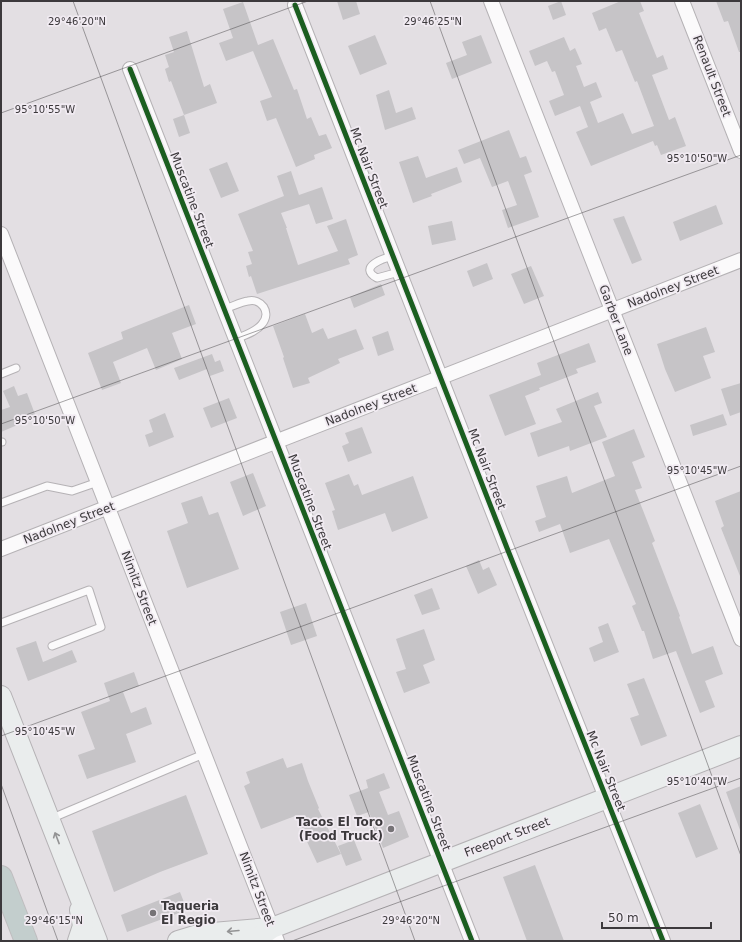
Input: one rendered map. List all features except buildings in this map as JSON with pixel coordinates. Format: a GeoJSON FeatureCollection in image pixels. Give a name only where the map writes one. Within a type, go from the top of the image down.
{"type":"FeatureCollection","features":[{"type":"Feature","properties":{"kind":"highway"},"geometry":{"type":"LineString","coordinates":[[1,877],[26,940]]}},
{"type":"Feature","properties":{"kind":"main road"},"geometry":{"type":"LineString","coordinates":[[1,696],[97,941]]}},
{"type":"Feature","properties":{"kind":"main road","name":"Freeport Street"},"geometry":{"type":"LineString","coordinates":[[253,941],[272,937],[441,862],[741,746]]}},
{"type":"Feature","properties":{"kind":"main road"},"geometry":{"type":"LineString","coordinates":[[71,874],[83,926],[78,941]]}},
{"type":"Feature","properties":{"kind":"main road","name":"Freeport Street"},"geometry":{"type":"LineString","coordinates":[[178,941],[201,934],[272,937]]}},
{"type":"Feature","properties":{"kind":"street","name":"Garber Lane"},"geometry":{"type":"LineString","coordinates":[[491,1],[741,639]]}},
{"type":"Feature","properties":{"kind":"street","name":"Renault Street"},"geometry":{"type":"LineString","coordinates":[[682,1],[741,151]]}},
{"type":"Feature","properties":{"kind":"street","name":"Mc Nair Street"},"geometry":{"type":"LineString","coordinates":[[294,5],[663,941]]}},
{"type":"Feature","properties":{"kind":"street","name":"Muscatine Street"},"geometry":{"type":"LineString","coordinates":[[130,69],[472,941]]}},
{"type":"Feature","properties":{"kind":"street","name":"Nimitz Street"},"geometry":{"type":"LineString","coordinates":[[1,234],[204,754],[272,937]]}},
{"type":"Feature","properties":{"kind":"street","name":"Nadolney Street"},"geometry":{"type":"LineString","coordinates":[[1,549],[741,260]]}},
{"type":"Feature","properties":{"kind":"lane"},"geometry":{"type":"LineString","coordinates":[[393,256],[378,260],[371,267],[371,271],[377,278],[399,272]]}},
{"type":"Feature","properties":{"kind":"lane"},"geometry":{"type":"LineString","coordinates":[[224,309],[248,301],[256,301],[262,304],[266,311],[266,317],[262,324],[251,333],[236,340]]}},
{"type":"Feature","properties":{"kind":"lane"},"geometry":{"type":"LineString","coordinates":[[1,374],[16,368]]}},
{"type":"Feature","properties":{"kind":"lane"},"geometry":{"type":"LineString","coordinates":[[1,503],[47,486],[72,491],[98,482]]}},
{"type":"Feature","properties":{"kind":"lane"},"geometry":{"type":"LineString","coordinates":[[1,623],[89,590],[101,627],[52,646]]}},
{"type":"Feature","properties":{"kind":"lane"},"geometry":{"type":"LineString","coordinates":[[50,819],[204,754]]}},
{"type":"Feature","properties":{"kind":"cycle path"},"geometry":{"type":"LineString","coordinates":[[295,5],[507,548],[663,941]]}},
{"type":"Feature","properties":{"kind":"cycle path"},"geometry":{"type":"LineString","coordinates":[[130,69],[472,941]]}},
{"type":"Feature","properties":{"kind":"place","name":"Tacos El Toro (Food Truck)"},"geometry":{"type":"Point","coordinates":[391,829]}},
{"type":"Feature","properties":{"kind":"place","name":"Taqueria El Regio"},"geometry":{"type":"Point","coordinates":[153,913]}}]}
